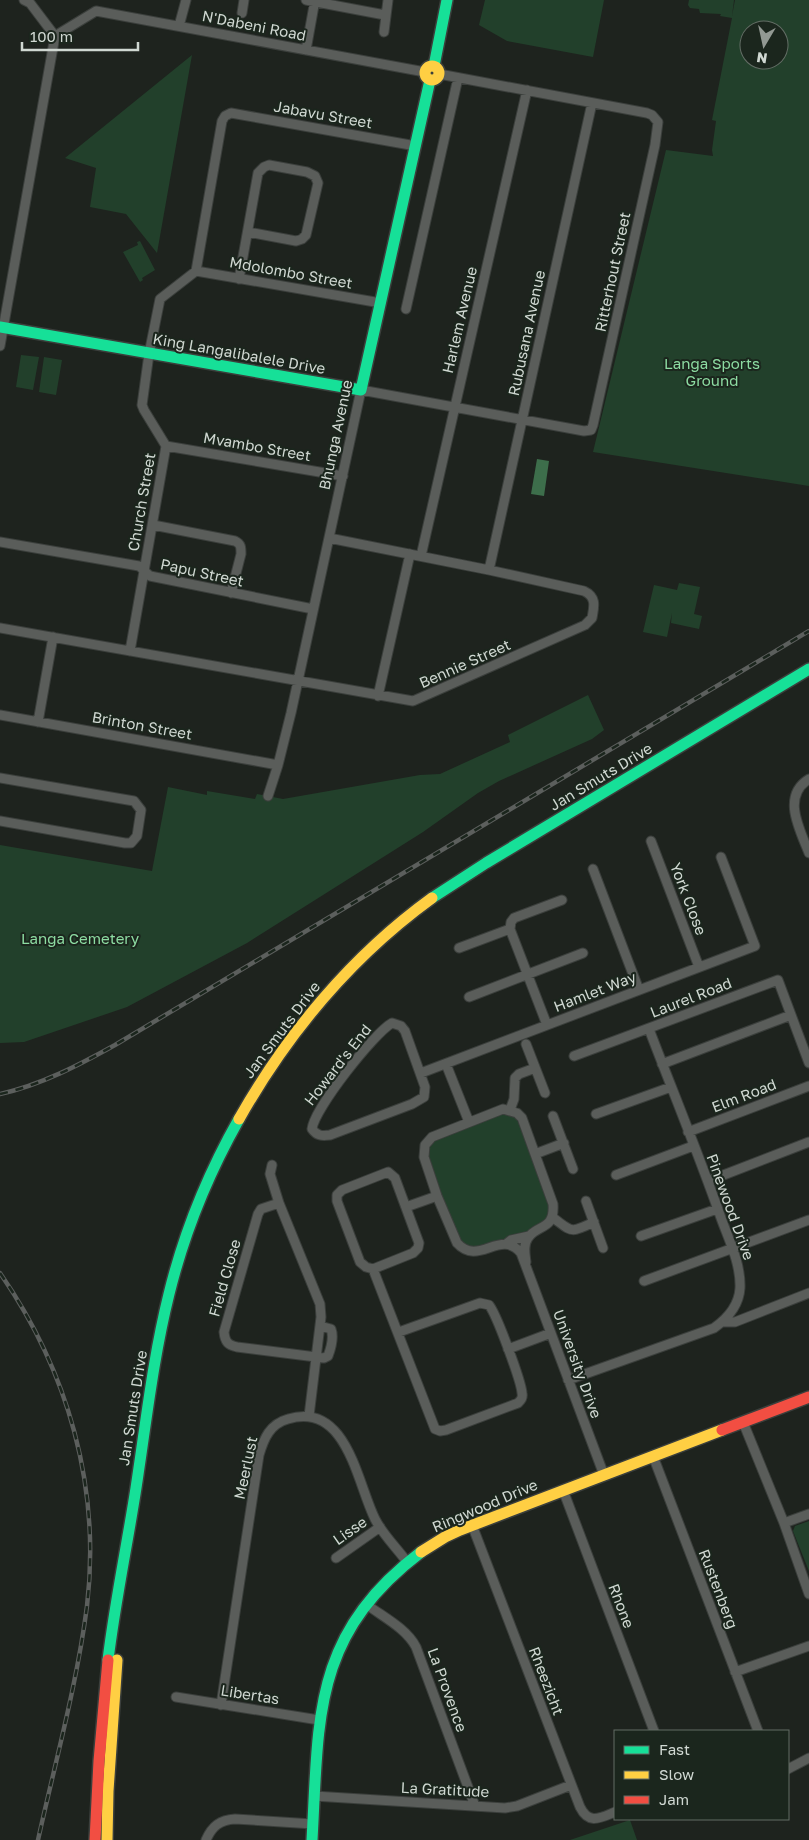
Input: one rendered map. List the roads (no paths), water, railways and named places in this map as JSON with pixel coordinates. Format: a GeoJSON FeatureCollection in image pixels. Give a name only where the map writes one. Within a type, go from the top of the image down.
{"type":"FeatureCollection","features":[{"type":"Feature","properties":{"kind":"main road","name":"Bhunga Avenue"},"geometry":{"type":"LineString","coordinates":[[361,390],[447,0]]}},
{"type":"Feature","properties":{"kind":"main road","name":"King Langalibalele Drive"},"geometry":{"type":"LineString","coordinates":[[2,327],[361,390]]}},
{"type":"Feature","properties":{"kind":"main road","name":"Jan Smuts Drive"},"geometry":{"type":"LineString","coordinates":[[95,1840],[100,1749],[112,1632],[162,1321],[176,1265],[208,1182],[240,1118],[267,1071],[313,1009],[342,977],[388,933],[434,896],[809,669]]}},
{"type":"Feature","properties":{"kind":"main road","name":"Ringwood Drive"},"geometry":{"type":"LineString","coordinates":[[312,1840],[319,1720],[324,1694],[338,1652],[352,1625],[366,1604],[389,1578],[407,1562],[443,1538],[472,1525],[809,1397]]}},
{"type":"Feature","properties":{"kind":"main road","name":"Jan Smuts Drive"},"geometry":{"type":"LineString","coordinates":[[107,1840],[108,1783],[125,1553]]}},
{"type":"Feature","properties":{"kind":"main road"},"geometry":{"type":"LineString","coordinates":[[89,1840],[97,1793]]}},
{"type":"Feature","properties":{"kind":"street"},"geometry":{"type":"LineString","coordinates":[[0,346],[55,36],[30,3],[24,0]]}},
{"type":"Feature","properties":{"kind":"street"},"geometry":{"type":"LineString","coordinates":[[179,26],[186,0]]}},
{"type":"Feature","properties":{"kind":"street"},"geometry":{"type":"LineString","coordinates":[[242,13],[244,0]]}},
{"type":"Feature","properties":{"kind":"street"},"geometry":{"type":"LineString","coordinates":[[384,32],[388,0]]}},
{"type":"Feature","properties":{"kind":"street"},"geometry":{"type":"LineString","coordinates":[[306,50],[312,1],[385,15]]}},
{"type":"Feature","properties":{"kind":"street","name":"N'Dabeni Road"},"geometry":{"type":"LineString","coordinates":[[55,36],[96,11],[592,102],[647,113],[656,119]]}},
{"type":"Feature","properties":{"kind":"street"},"geometry":{"type":"LineString","coordinates":[[406,309],[458,78]]}},
{"type":"Feature","properties":{"kind":"street","name":"Harlem Avenue"},"geometry":{"type":"LineString","coordinates":[[421,556],[527,90]]}},
{"type":"Feature","properties":{"kind":"street","name":"Rubusana Avenue"},"geometry":{"type":"LineString","coordinates":[[489,570],[592,102]]}},
{"type":"Feature","properties":{"kind":"street","name":"Jabavu Street"},"geometry":{"type":"LineString","coordinates":[[196,271],[222,121],[225,116],[231,113],[416,146]]}},
{"type":"Feature","properties":{"kind":"street","name":"Ritterhout Street"},"geometry":{"type":"LineString","coordinates":[[591,430],[655,145],[658,129],[656,119]]}},
{"type":"Feature","properties":{"kind":"street"},"geometry":{"type":"LineString","coordinates":[[239,279],[257,176],[264,167],[269,166],[307,172],[315,176],[318,184],[306,235],[302,239],[296,241],[248,232]]}},
{"type":"Feature","properties":{"kind":"street","name":"Mdolombo Street"},"geometry":{"type":"LineString","coordinates":[[196,271],[381,302]]}},
{"type":"Feature","properties":{"kind":"street","name":"Church Street"},"geometry":{"type":"LineString","coordinates":[[130,651],[166,446],[142,405],[149,354],[160,300],[196,271]]}},
{"type":"Feature","properties":{"kind":"street","name":"King Langalibalele Drive"},"geometry":{"type":"LineString","coordinates":[[361,390],[591,430]]}},
{"type":"Feature","properties":{"kind":"street","name":"Bhunga Avenue"},"geometry":{"type":"LineString","coordinates":[[268,796],[278,765],[361,390]]}},
{"type":"Feature","properties":{"kind":"street","name":"Mvambo Street"},"geometry":{"type":"LineString","coordinates":[[166,446],[342,476]]}},
{"type":"Feature","properties":{"kind":"street"},"geometry":{"type":"LineString","coordinates":[[153,525],[235,540],[239,543],[241,554],[231,593]]}},
{"type":"Feature","properties":{"kind":"street","name":"Bennie Street"},"geometry":{"type":"LineString","coordinates":[[0,628],[407,701],[419,700],[585,625],[592,618],[594,601],[588,592],[329,538]]}},
{"type":"Feature","properties":{"kind":"street","name":"Papu Street"},"geometry":{"type":"LineString","coordinates":[[0,542],[139,566],[150,576],[313,609]]}},
{"type":"Feature","properties":{"kind":"street"},"geometry":{"type":"LineString","coordinates":[[378,696],[410,554]]}},
{"type":"Feature","properties":{"kind":"street"},"geometry":{"type":"LineString","coordinates":[[38,722],[53,637]]}},
{"type":"Feature","properties":{"kind":"street","name":"Brinton Street"},"geometry":{"type":"LineString","coordinates":[[0,716],[278,765]]}},
{"type":"Feature","properties":{"kind":"street"},"geometry":{"type":"LineString","coordinates":[[0,778],[134,801],[142,810],[137,836],[131,843],[0,821]]}},
{"type":"Feature","properties":{"kind":"street"},"geometry":{"type":"LineString","coordinates":[[809,779],[799,788],[794,815],[809,854]]}},
{"type":"Feature","properties":{"kind":"street","name":"York Close"},"geometry":{"type":"LineString","coordinates":[[651,841],[699,967]]}},
{"type":"Feature","properties":{"kind":"street","name":"Hamlet Way"},"geometry":{"type":"LineString","coordinates":[[421,1073],[754,946],[721,857]]}},
{"type":"Feature","properties":{"kind":"street"},"geometry":{"type":"LineString","coordinates":[[593,869],[639,990]]}},
{"type":"Feature","properties":{"kind":"street"},"geometry":{"type":"LineString","coordinates":[[547,1025],[510,929],[514,918],[562,900]]}},
{"type":"Feature","properties":{"kind":"street"},"geometry":{"type":"LineString","coordinates":[[459,948],[510,929]]}},
{"type":"Feature","properties":{"kind":"street"},"geometry":{"type":"LineString","coordinates":[[469,997],[583,953]]}},
{"type":"Feature","properties":{"kind":"street","name":"Laurel Road"},"geometry":{"type":"LineString","coordinates":[[574,1056],[778,980],[792,1018]]}},
{"type":"Feature","properties":{"kind":"street"},"geometry":{"type":"LineString","coordinates":[[662,1064],[792,1018],[809,1063]]}},
{"type":"Feature","properties":{"kind":"street","name":"Howard's End"},"geometry":{"type":"LineString","coordinates":[[392,1023],[402,1026],[421,1073],[426,1091],[421,1100],[330,1135],[320,1136],[312,1129],[315,1118],[354,1063],[381,1031],[392,1023]]}},
{"type":"Feature","properties":{"kind":"street","name":"Pinewood Drive"},"geometry":{"type":"LineString","coordinates":[[568,1380],[714,1328],[735,1307],[740,1289],[740,1278],[718,1208],[649,1029]]}},
{"type":"Feature","properties":{"kind":"street"},"geometry":{"type":"LineString","coordinates":[[526,1044],[545,1093]]}},
{"type":"Feature","properties":{"kind":"street"},"geometry":{"type":"LineString","coordinates":[[446,1064],[469,1122]]}},
{"type":"Feature","properties":{"kind":"street"},"geometry":{"type":"LineString","coordinates":[[510,1110],[514,1099],[515,1078],[519,1074],[534,1068]]}},
{"type":"Feature","properties":{"kind":"street","name":"Elm Road"},"geometry":{"type":"LineString","coordinates":[[688,1132],[809,1086]]}},
{"type":"Feature","properties":{"kind":"street"},"geometry":{"type":"LineString","coordinates":[[596,1114],[671,1087]]}},
{"type":"Feature","properties":{"kind":"street"},"geometry":{"type":"LineString","coordinates":[[510,1110],[517,1113],[522,1118],[553,1204],[552,1217],[544,1227],[529,1236],[474,1252],[462,1248],[457,1243],[437,1196],[424,1158],[425,1145],[432,1136],[469,1122],[495,1111],[510,1110]]}},
{"type":"Feature","properties":{"kind":"street"},"geometry":{"type":"LineString","coordinates":[[553,1116],[573,1169]]}},
{"type":"Feature","properties":{"kind":"street"},"geometry":{"type":"LineString","coordinates":[[708,1181],[809,1142]]}},
{"type":"Feature","properties":{"kind":"street"},"geometry":{"type":"LineString","coordinates":[[535,1154],[564,1143]]}},
{"type":"Feature","properties":{"kind":"street"},"geometry":{"type":"LineString","coordinates":[[616,1175],[693,1146]]}},
{"type":"Feature","properties":{"kind":"street"},"geometry":{"type":"LineString","coordinates":[[272,1165],[270,1174],[278,1203],[320,1304],[320,1326],[309,1416],[321,1420],[344,1441],[375,1519],[407,1562]]}},
{"type":"Feature","properties":{"kind":"street"},"geometry":{"type":"LineString","coordinates":[[388,1172],[395,1178],[406,1207],[419,1243],[418,1248],[413,1253],[373,1269],[366,1268],[360,1262],[337,1201],[337,1195],[342,1190],[388,1172]]}},
{"type":"Feature","properties":{"kind":"street"},"geometry":{"type":"LineString","coordinates":[[406,1207],[437,1196]]}},
{"type":"Feature","properties":{"kind":"street"},"geometry":{"type":"LineString","coordinates":[[586,1201],[603,1248]]}},
{"type":"Feature","properties":{"kind":"street","name":"Field Close"},"geometry":{"type":"LineString","coordinates":[[278,1203],[261,1209],[258,1214],[224,1332],[225,1339],[229,1345],[237,1347],[316,1357]]}},
{"type":"Feature","properties":{"kind":"street"},"geometry":{"type":"LineString","coordinates":[[641,1236],[718,1208]]}},
{"type":"Feature","properties":{"kind":"street"},"geometry":{"type":"LineString","coordinates":[[552,1217],[568,1230],[574,1230],[594,1222]]}},
{"type":"Feature","properties":{"kind":"street"},"geometry":{"type":"LineString","coordinates":[[644,1281],[809,1220]]}},
{"type":"Feature","properties":{"kind":"street","name":"University Drive"},"geometry":{"type":"LineString","coordinates":[[526,1262],[525,1246],[529,1236]]}},
{"type":"Feature","properties":{"kind":"street","name":"University Drive"},"geometry":{"type":"LineString","coordinates":[[506,1244],[517,1248],[526,1262],[604,1475]]}},
{"type":"Feature","properties":{"kind":"street"},"geometry":{"type":"LineString","coordinates":[[373,1269],[435,1428],[440,1431],[446,1430],[518,1403],[521,1400],[522,1392],[508,1349],[492,1308],[485,1303],[480,1303],[399,1332]]}},
{"type":"Feature","properties":{"kind":"street"},"geometry":{"type":"LineString","coordinates":[[722,1322],[735,1322],[809,1293]]}},
{"type":"Feature","properties":{"kind":"street"},"geometry":{"type":"LineString","coordinates":[[735,1307],[742,1311],[756,1313]]}},
{"type":"Feature","properties":{"kind":"street"},"geometry":{"type":"LineString","coordinates":[[316,1357],[328,1356],[333,1334],[331,1329],[320,1326]]}},
{"type":"Feature","properties":{"kind":"street"},"geometry":{"type":"LineString","coordinates":[[508,1349],[551,1333]]}},
{"type":"Feature","properties":{"kind":"street","name":"Meerlust"},"geometry":{"type":"LineString","coordinates":[[221,1705],[259,1455],[263,1441],[268,1430],[286,1419],[309,1416]]}},
{"type":"Feature","properties":{"kind":"street"},"geometry":{"type":"LineString","coordinates":[[743,1422],[784,1523],[809,1594]]}},
{"type":"Feature","properties":{"kind":"street","name":"Rustenberg"},"geometry":{"type":"LineString","coordinates":[[653,1456],[758,1730]]}},
{"type":"Feature","properties":{"kind":"street","name":"Rhone"},"geometry":{"type":"LineString","coordinates":[[563,1490],[654,1730]]}},
{"type":"Feature","properties":{"kind":"street"},"geometry":{"type":"LineString","coordinates":[[784,1523],[809,1514]]}},
{"type":"Feature","properties":{"kind":"street","name":"Rheezicht"},"geometry":{"type":"LineString","coordinates":[[472,1525],[571,1785],[584,1814],[590,1818],[598,1818],[614,1812]]}},
{"type":"Feature","properties":{"kind":"street","name":"Lisse"},"geometry":{"type":"LineString","coordinates":[[336,1558],[380,1527]]}},
{"type":"Feature","properties":{"kind":"street","name":"La Provence"},"geometry":{"type":"LineString","coordinates":[[366,1604],[412,1639],[475,1806]]}},
{"type":"Feature","properties":{"kind":"street"},"geometry":{"type":"LineString","coordinates":[[735,1672],[809,1646]]}},
{"type":"Feature","properties":{"kind":"street","name":"Libertas"},"geometry":{"type":"LineString","coordinates":[[176,1698],[319,1720]]}},
{"type":"Feature","properties":{"kind":"street"},"geometry":{"type":"LineString","coordinates":[[789,1768],[809,1758]]}},
{"type":"Feature","properties":{"kind":"street","name":"La Gratitude"},"geometry":{"type":"LineString","coordinates":[[314,1796],[511,1807],[571,1785]]}},
{"type":"Feature","properties":{"kind":"street"},"geometry":{"type":"LineString","coordinates":[[206,1840],[216,1824],[224,1820],[313,1824]]}},
{"type":"Feature","properties":{"kind":"railway"},"geometry":{"type":"LineString","coordinates":[[0,1094],[45,1080],[115,1045],[809,631]]}},
{"type":"Feature","properties":{"kind":"railway"},"geometry":{"type":"LineString","coordinates":[[0,1273],[24,1311],[44,1350],[61,1390],[84,1474],[89,1518],[90,1562],[83,1635],[72,1694],[38,1840]]}},
{"type":"Feature","properties":{"kind":"park label","name":"Langa Sports Ground"},"geometry":{"type":"Point","coordinates":[712,372]}},
{"type":"Feature","properties":{"kind":"park label","name":"Langa Cemetery"},"geometry":{"type":"Point","coordinates":[80,939]}}]}
